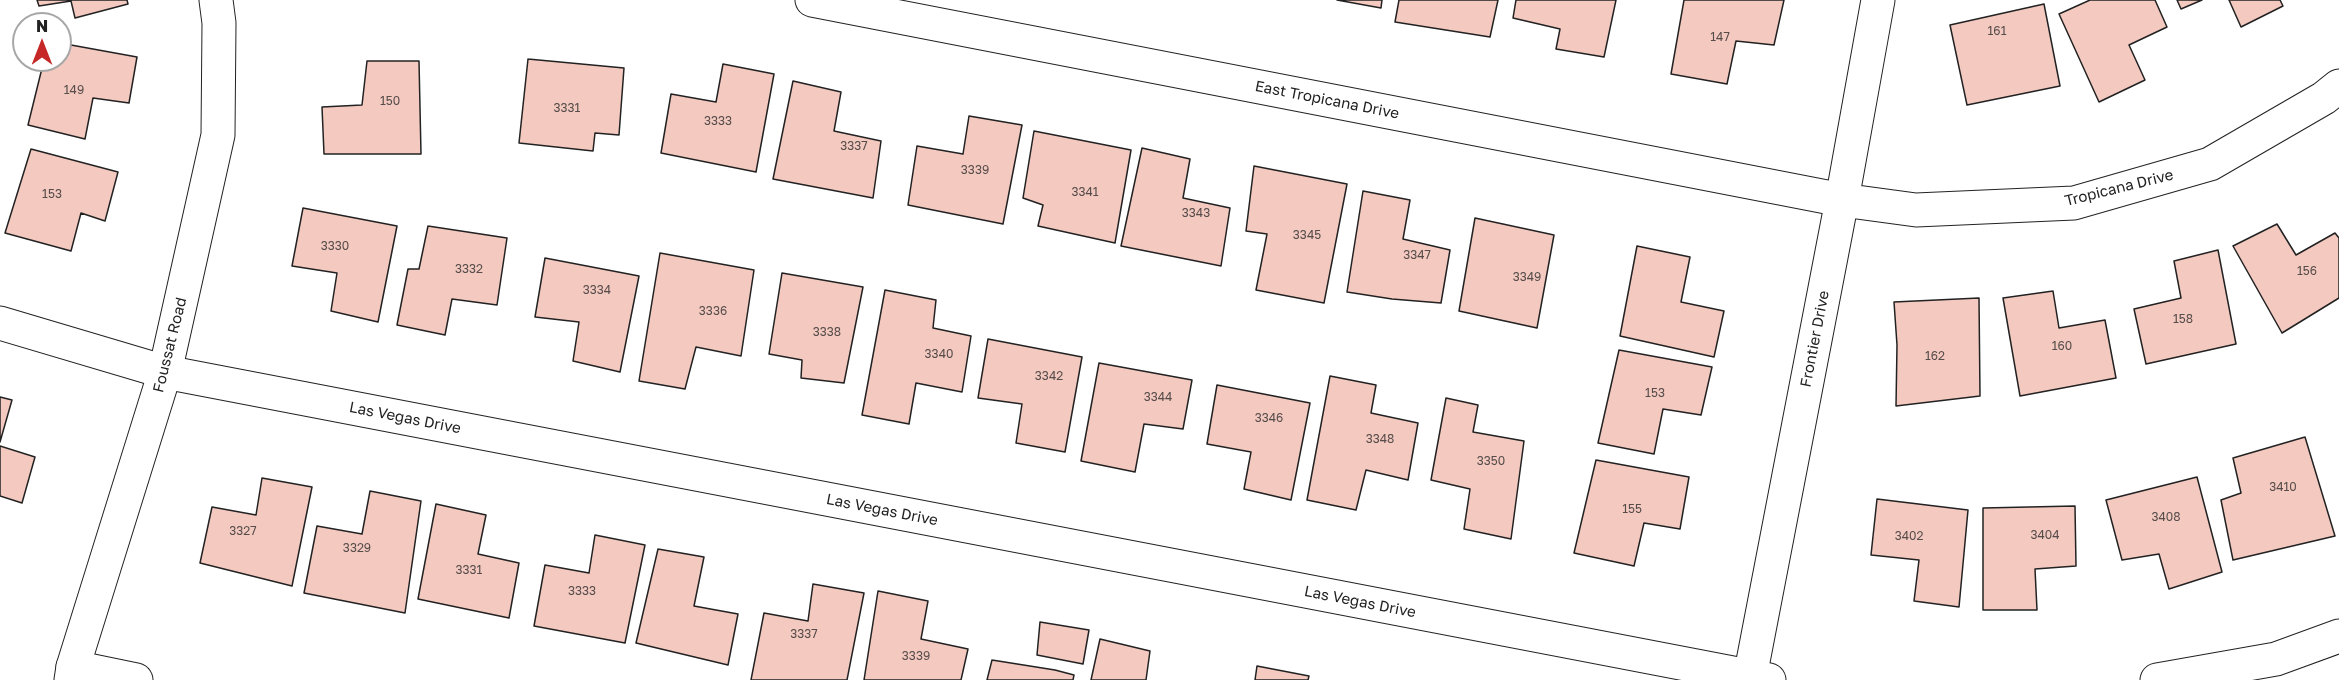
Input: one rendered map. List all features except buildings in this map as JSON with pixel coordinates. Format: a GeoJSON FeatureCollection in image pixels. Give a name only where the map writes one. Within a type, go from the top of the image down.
{"type":"FeatureCollection","features":[{"type":"Feature","properties":{"kind":"street","name":"Foussat Road"},"geometry":{"type":"LineString","coordinates":[[72,674],[165,372],[218,135],[219,23],[216,0]]}},
{"type":"Feature","properties":{"kind":"street","name":"East Tropicana Drive"},"geometry":{"type":"LineString","coordinates":[[813,0],[1842,200]]}},
{"type":"Feature","properties":{"kind":"street","name":"Frontier Drive"},"geometry":{"type":"LineString","coordinates":[[1759,679],[1878,0]]}},
{"type":"Feature","properties":{"kind":"street","name":"Tropicana Drive"},"geometry":{"type":"LineString","coordinates":[[1842,200],[1916,210],[2074,202],[2210,164],[2324,98],[2339,86]]}},
{"type":"Feature","properties":{"kind":"street","name":"Las Vegas Drive"},"geometry":{"type":"LineString","coordinates":[[0,323],[165,372],[1759,679]]}},
{"type":"Feature","properties":{"kind":"street"},"geometry":{"type":"LineString","coordinates":[[2157,680],[2276,659],[2339,636]]}},
{"type":"Feature","properties":{"kind":"street"},"geometry":{"type":"LineString","coordinates":[[72,674],[136,680]]}}]}
